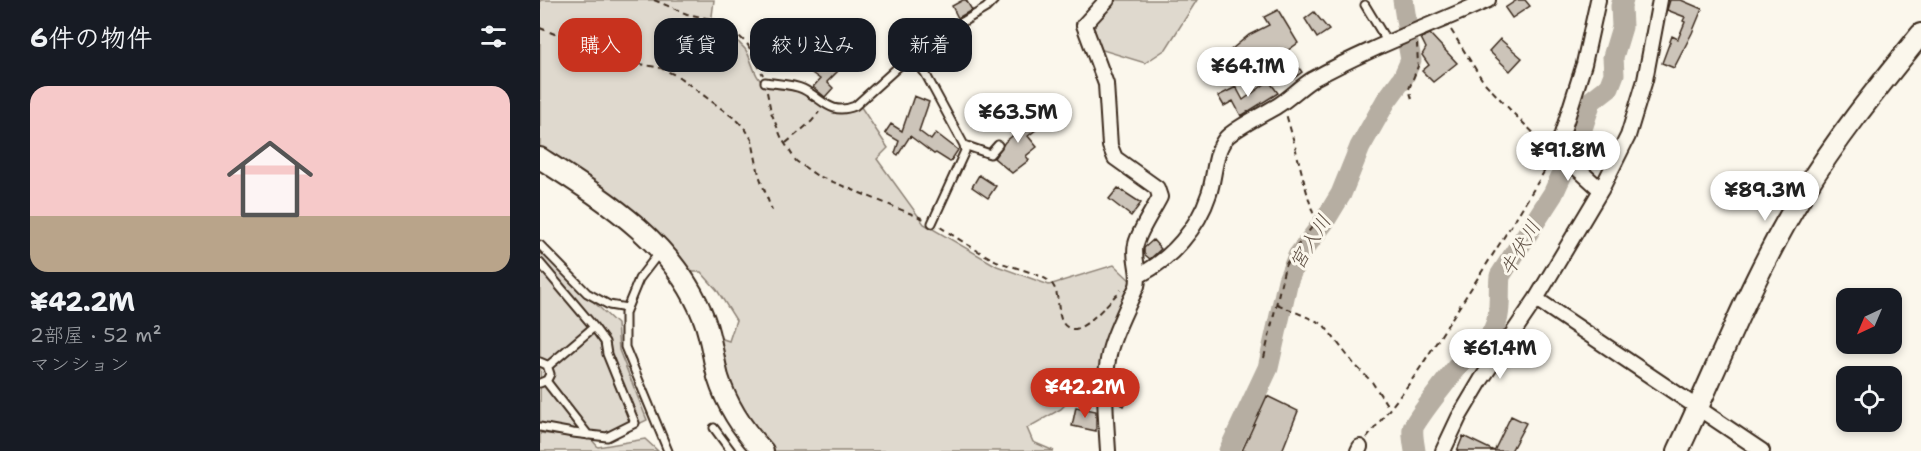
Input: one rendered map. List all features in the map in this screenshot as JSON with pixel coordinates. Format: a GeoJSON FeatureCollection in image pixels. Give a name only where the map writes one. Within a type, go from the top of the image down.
{"type":"FeatureCollection","features":[{"type":"Feature","properties":{"kind":"street"},"geometry":{"type":"LineString","coordinates":[[1107,0],[1084,25],[1106,84],[1110,146],[1115,158],[1157,188],[1160,197],[1136,244],[1135,262],[1140,275],[1111,346],[1107,365],[1105,386],[1108,451]]}},
{"type":"Feature","properties":{"kind":"street"},"geometry":{"type":"LineString","coordinates":[[1598,0],[1584,64],[1557,150],[1601,190]]}},
{"type":"Feature","properties":{"kind":"street"},"geometry":{"type":"LineString","coordinates":[[1443,451],[1459,417],[1481,380],[1536,299],[1601,190],[1628,136],[1645,80],[1660,0]]}},
{"type":"Feature","properties":{"kind":"street"},"geometry":{"type":"LineString","coordinates":[[1140,275],[1184,241],[1198,220],[1209,194],[1220,148],[1227,137],[1281,104],[1312,80],[1479,2]]}},
{"type":"Feature","properties":{"kind":"street"},"geometry":{"type":"LineString","coordinates":[[1678,451],[1753,285],[1804,192],[1838,142],[1921,34]]}},
{"type":"Feature","properties":{"kind":"street"},"geometry":{"type":"LineString","coordinates":[[540,158],[616,208],[661,250],[696,299],[705,322],[719,379],[732,411],[747,435],[763,451]]}},
{"type":"Feature","properties":{"kind":"street"},"geometry":{"type":"LineString","coordinates":[[1536,299],[1762,451]]}},
{"type":"Feature","properties":{"kind":"lane"},"geometry":{"type":"LineString","coordinates":[[969,18],[994,0]]}},
{"type":"Feature","properties":{"kind":"lane"},"geometry":{"type":"LineString","coordinates":[[1365,4],[1388,43]]}},
{"type":"Feature","properties":{"kind":"lane"},"geometry":{"type":"LineString","coordinates":[[765,82],[803,89],[824,104],[844,110],[855,106],[892,72]]}},
{"type":"Feature","properties":{"kind":"lane"},"geometry":{"type":"LineString","coordinates":[[925,73],[964,145],[965,152],[932,223]]}},
{"type":"Feature","properties":{"kind":"lane"},"geometry":{"type":"LineString","coordinates":[[964,145],[990,154],[998,145]]}},
{"type":"Feature","properties":{"kind":"lane"},"geometry":{"type":"LineString","coordinates":[[540,245],[587,293],[609,305],[627,308]]}},
{"type":"Feature","properties":{"kind":"lane"},"geometry":{"type":"LineString","coordinates":[[661,250],[639,279],[625,313],[626,347],[668,451]]}},
{"type":"Feature","properties":{"kind":"lane"},"geometry":{"type":"LineString","coordinates":[[540,263],[605,342],[607,354],[635,423],[607,436],[540,427]]}},
{"type":"Feature","properties":{"kind":"lane"},"geometry":{"type":"LineString","coordinates":[[548,366],[594,327]]}},
{"type":"Feature","properties":{"kind":"lane"},"geometry":{"type":"LineString","coordinates":[[540,362],[548,366],[550,374],[543,382],[588,435]]}},
{"type":"Feature","properties":{"kind":"lane"},"geometry":{"type":"LineString","coordinates":[[714,428],[730,451]]}},
{"type":"Feature","properties":{"kind":"path"},"geometry":{"type":"LineString","coordinates":[[654,0],[687,14],[716,20],[733,30],[748,45],[765,82],[771,112],[785,144],[796,161],[816,175],[932,223],[997,261],[1050,281],[1056,289],[1060,318],[1065,326],[1073,329],[1083,327],[1126,284],[1140,275]]}},
{"type":"Feature","properties":{"kind":"path"},"geometry":{"type":"LineString","coordinates":[[1359,449],[1421,366],[1557,150],[1544,143],[1483,81],[1445,19]]}},
{"type":"Feature","properties":{"kind":"path"},"geometry":{"type":"LineString","coordinates":[[540,28],[562,37],[606,49],[636,63],[679,77],[738,121],[752,140],[759,175],[772,211]]}},
{"type":"Feature","properties":{"kind":"path"},"geometry":{"type":"LineString","coordinates":[[1412,99],[1409,89],[1419,58],[1414,32]]}},
{"type":"Feature","properties":{"kind":"path"},"geometry":{"type":"LineString","coordinates":[[785,144],[812,121],[824,104]]}},
{"type":"Feature","properties":{"kind":"path"},"geometry":{"type":"LineString","coordinates":[[1264,358],[1285,266],[1294,250],[1316,222],[1307,198],[1299,157],[1281,104]]}},
{"type":"Feature","properties":{"kind":"path"},"geometry":{"type":"LineString","coordinates":[[1277,304],[1323,324],[1354,364],[1372,382],[1389,408]]}},
{"type":"Feature","properties":{"kind":"shaded area"},"geometry":{"type":"Polygon","coordinates":[[[540,0],[714,0],[712,18],[654,18],[654,72],[738,72],[738,43],[745,49],[750,59],[750,72],[756,72],[759,79],[767,85],[802,93],[835,112],[842,113],[861,107],[888,148],[877,159],[924,224],[997,266],[1049,285],[1114,265],[1134,284],[1104,365],[1061,409],[1027,428],[1033,442],[1054,451],[772,451],[755,434],[728,384],[717,337],[729,341],[736,320],[717,290],[701,272],[686,272],[540,149],[540,0]]]}},
{"type":"Feature","properties":{"kind":"shaded area"},"geometry":{"type":"Polygon","coordinates":[[[1111,0],[1197,0],[1166,49],[1145,63],[1096,48],[1089,24],[1111,0]]]}},
{"type":"Feature","properties":{"kind":"shaded area"},"geometry":{"type":"Polygon","coordinates":[[[540,251],[617,324],[619,350],[647,420],[608,439],[540,430],[540,251]]]}},
{"type":"Feature","properties":{"kind":"shaded area"},"geometry":{"type":"Polygon","coordinates":[[[540,433],[591,439],[598,447],[645,439],[658,451],[540,451],[540,433]]]}},
{"type":"Feature","properties":{"kind":"building"},"geometry":{"type":"Polygon","coordinates":[[[966,0],[972,10],[958,18],[952,6],[966,0]]]}},
{"type":"Feature","properties":{"kind":"building"},"geometry":{"type":"Polygon","coordinates":[[[1517,0],[1525,0],[1530,6],[1512,18],[1505,8],[1517,0]]]}},
{"type":"Feature","properties":{"kind":"building"},"geometry":{"type":"Polygon","coordinates":[[[1670,0],[1681,0],[1702,9],[1674,68],[1662,63],[1672,36],[1678,39],[1685,17],[1667,10],[1670,0]]]}},
{"type":"Feature","properties":{"kind":"building"},"geometry":{"type":"Polygon","coordinates":[[[1278,10],[1298,43],[1287,51],[1302,72],[1293,79],[1279,58],[1266,65],[1263,60],[1232,86],[1220,67],[1231,58],[1227,53],[1249,35],[1269,25],[1264,17],[1278,10]]]}},
{"type":"Feature","properties":{"kind":"building"},"geometry":{"type":"Polygon","coordinates":[[[1314,12],[1329,30],[1317,38],[1305,19],[1314,12]]]}},
{"type":"Feature","properties":{"kind":"building"},"geometry":{"type":"Polygon","coordinates":[[[1430,34],[1457,63],[1433,82],[1422,71],[1429,65],[1422,55],[1426,48],[1421,38],[1430,34]]]}},
{"type":"Feature","properties":{"kind":"building"},"geometry":{"type":"Polygon","coordinates":[[[1500,39],[1522,58],[1510,71],[1489,51],[1500,39]]]}},
{"type":"Feature","properties":{"kind":"building"},"geometry":{"type":"Polygon","coordinates":[[[810,72],[837,72],[827,82],[833,88],[825,97],[813,87],[820,79],[810,72]]]}},
{"type":"Feature","properties":{"kind":"building"},"geometry":{"type":"Polygon","coordinates":[[[1269,81],[1278,93],[1241,116],[1233,101],[1224,106],[1218,96],[1236,87],[1243,100],[1269,81]]]}},
{"type":"Feature","properties":{"kind":"building"},"geometry":{"type":"Polygon","coordinates":[[[914,96],[929,102],[919,131],[931,140],[936,133],[958,150],[950,162],[934,154],[910,136],[898,155],[895,153],[899,141],[885,133],[891,124],[902,131],[914,96]]]}},
{"type":"Feature","properties":{"kind":"building"},"geometry":{"type":"Polygon","coordinates":[[[1020,106],[1037,129],[1028,136],[1037,147],[1026,156],[1029,160],[1012,173],[994,158],[1005,142],[1023,127],[1011,112],[1020,106]]]}},
{"type":"Feature","properties":{"kind":"building"},"geometry":{"type":"Polygon","coordinates":[[[979,175],[996,186],[988,198],[972,187],[979,175]]]}},
{"type":"Feature","properties":{"kind":"building"},"geometry":{"type":"Polygon","coordinates":[[[1118,188],[1141,203],[1131,216],[1109,199],[1118,188]]]}},
{"type":"Feature","properties":{"kind":"building"},"geometry":{"type":"Polygon","coordinates":[[[1153,240],[1161,249],[1150,259],[1144,254],[1144,248],[1153,240]]]}},
{"type":"Feature","properties":{"kind":"building"},"geometry":{"type":"Polygon","coordinates":[[[1121,386],[1131,391],[1124,406],[1114,401],[1121,386]]]}},
{"type":"Feature","properties":{"kind":"building"},"geometry":{"type":"Polygon","coordinates":[[[1267,396],[1298,411],[1282,451],[1242,451],[1267,396]]]}},
{"type":"Feature","properties":{"kind":"building"},"geometry":{"type":"Polygon","coordinates":[[[1076,407],[1096,411],[1096,431],[1072,426],[1076,407]]]}},
{"type":"Feature","properties":{"kind":"building"},"geometry":{"type":"Polygon","coordinates":[[[1511,416],[1526,423],[1511,451],[1494,451],[1511,416]]]}},
{"type":"Feature","properties":{"kind":"building"},"geometry":{"type":"Polygon","coordinates":[[[1463,436],[1494,451],[1457,451],[1463,436]]]}},
{"type":"Feature","properties":{"kind":"waterway","name":"宮入川"},"geometry":{"type":"LineString","coordinates":[[1403,0],[1407,26]]}},
{"type":"Feature","properties":{"kind":"waterway","name":"牛伏川"},"geometry":{"type":"LineString","coordinates":[[1415,451],[1413,434],[1415,424],[1462,362],[1488,339],[1493,331],[1499,311],[1500,276],[1553,194],[1580,135],[1591,101],[1609,87],[1614,74],[1613,57],[1622,27],[1623,0]]}},
{"type":"Feature","properties":{"kind":"waterway","name":"宮入川"},"geometry":{"type":"LineString","coordinates":[[1229,451],[1268,368],[1288,280],[1298,256],[1324,222],[1341,194],[1360,147],[1386,101],[1403,78],[1411,60],[1408,43]]}}]}
